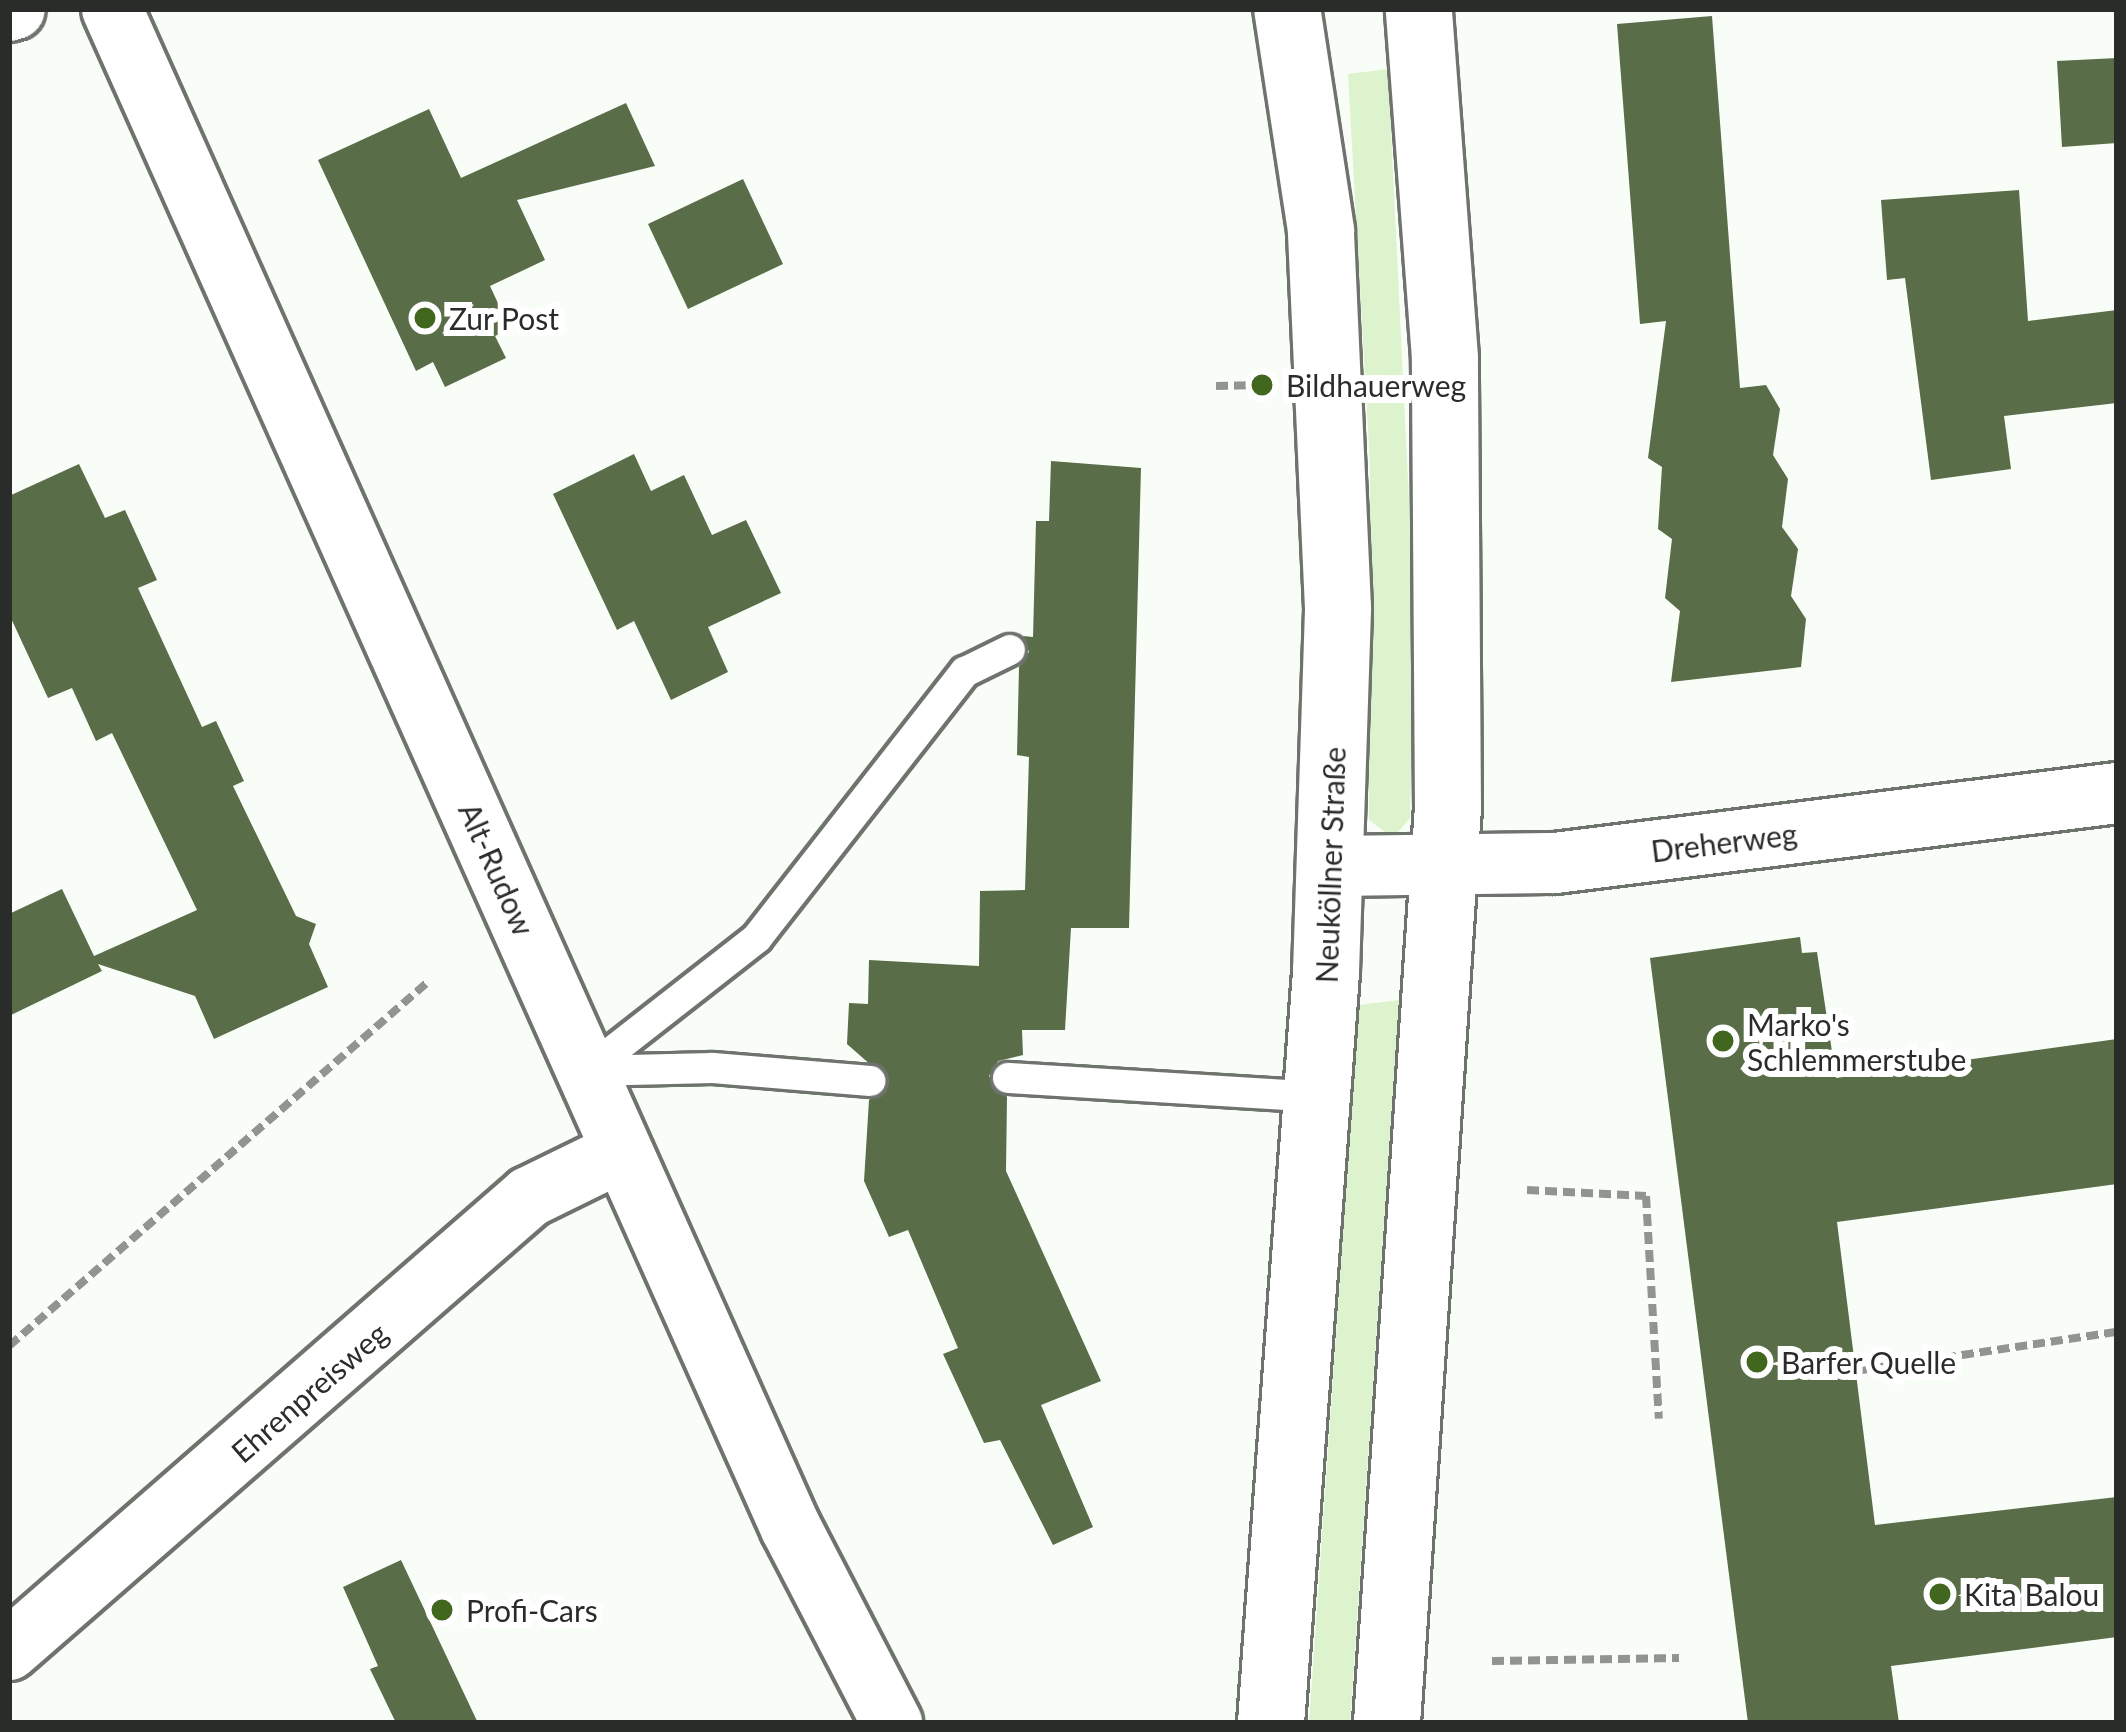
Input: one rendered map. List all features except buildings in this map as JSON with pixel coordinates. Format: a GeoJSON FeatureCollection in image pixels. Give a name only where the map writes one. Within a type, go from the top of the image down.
{"type":"FeatureCollection","features":[{"type":"Feature","properties":{"kind":"main road","name":"Neuköllner Straße"},"geometry":{"type":"LineString","coordinates":[[1271,1723],[1316,1097],[1338,608],[1322,230],[1287,9]]}},
{"type":"Feature","properties":{"kind":"main road"},"geometry":{"type":"LineString","coordinates":[[1387,1723],[1446,869],[1445,358],[1419,9]]}},
{"type":"Feature","properties":{"kind":"street","name":"Alt-Rudow"},"geometry":{"type":"LineString","coordinates":[[112,9],[791,1528],[892,1723]]}},
{"type":"Feature","properties":{"kind":"street","name":"Dreherweg"},"geometry":{"type":"LineString","coordinates":[[1329,866],[1446,869],[2117,793]]}},
{"type":"Feature","properties":{"kind":"street","name":"Ehrenpreisweg"},"geometry":{"type":"LineString","coordinates":[[9,1650],[529,1197],[621,1152]]}},
{"type":"Feature","properties":{"kind":"lane"},"geometry":{"type":"LineString","coordinates":[[587,1071],[757,938],[964,672],[1010,650]]}},
{"type":"Feature","properties":{"kind":"lane"},"geometry":{"type":"LineString","coordinates":[[587,1071],[713,1068],[870,1081]]}},
{"type":"Feature","properties":{"kind":"lane"},"geometry":{"type":"LineString","coordinates":[[1008,1078],[1316,1097]]}},
{"type":"Feature","properties":{"kind":"path"},"geometry":{"type":"LineString","coordinates":[[1216,386],[1262,385]]}},
{"type":"Feature","properties":{"kind":"path"},"geometry":{"type":"LineString","coordinates":[[9,1346],[429,981]]}},
{"type":"Feature","properties":{"kind":"path"},"geometry":{"type":"LineString","coordinates":[[1527,1190],[1646,1196],[1659,1419]]}},
{"type":"Feature","properties":{"kind":"path"},"geometry":{"type":"LineString","coordinates":[[1855,1371],[2117,1332]]}},
{"type":"Feature","properties":{"kind":"path"},"geometry":{"type":"LineString","coordinates":[[1492,1661],[1679,1658]]}},
{"type":"Feature","properties":{"kind":"green space"},"geometry":{"type":"Polygon","coordinates":[[[1388,69],[1414,604],[1410,818],[1393,838],[1369,820],[1370,465],[1348,74],[1388,69]]]}},
{"type":"Feature","properties":{"kind":"green space"},"geometry":{"type":"Polygon","coordinates":[[[1399,1000],[1350,1723],[1309,1723],[1359,1005],[1399,1000]]]}},
{"type":"Feature","properties":{"kind":"place","name":"Zur Post"},"geometry":{"type":"Point","coordinates":[425,318]}},
{"type":"Feature","properties":{"kind":"place","name":"Bildhauerweg"},"geometry":{"type":"Point","coordinates":[1262,385]}},
{"type":"Feature","properties":{"kind":"place","name":"Marko's Schlemmerstube"},"geometry":{"type":"Point","coordinates":[1723,1041]}},
{"type":"Feature","properties":{"kind":"place","name":"Barfer Quelle"},"geometry":{"type":"Point","coordinates":[1757,1362]}},
{"type":"Feature","properties":{"kind":"place","name":"Kita Balou"},"geometry":{"type":"Point","coordinates":[1940,1594]}},
{"type":"Feature","properties":{"kind":"place","name":"Profi-Cars"},"geometry":{"type":"Point","coordinates":[442,1610]}}]}
